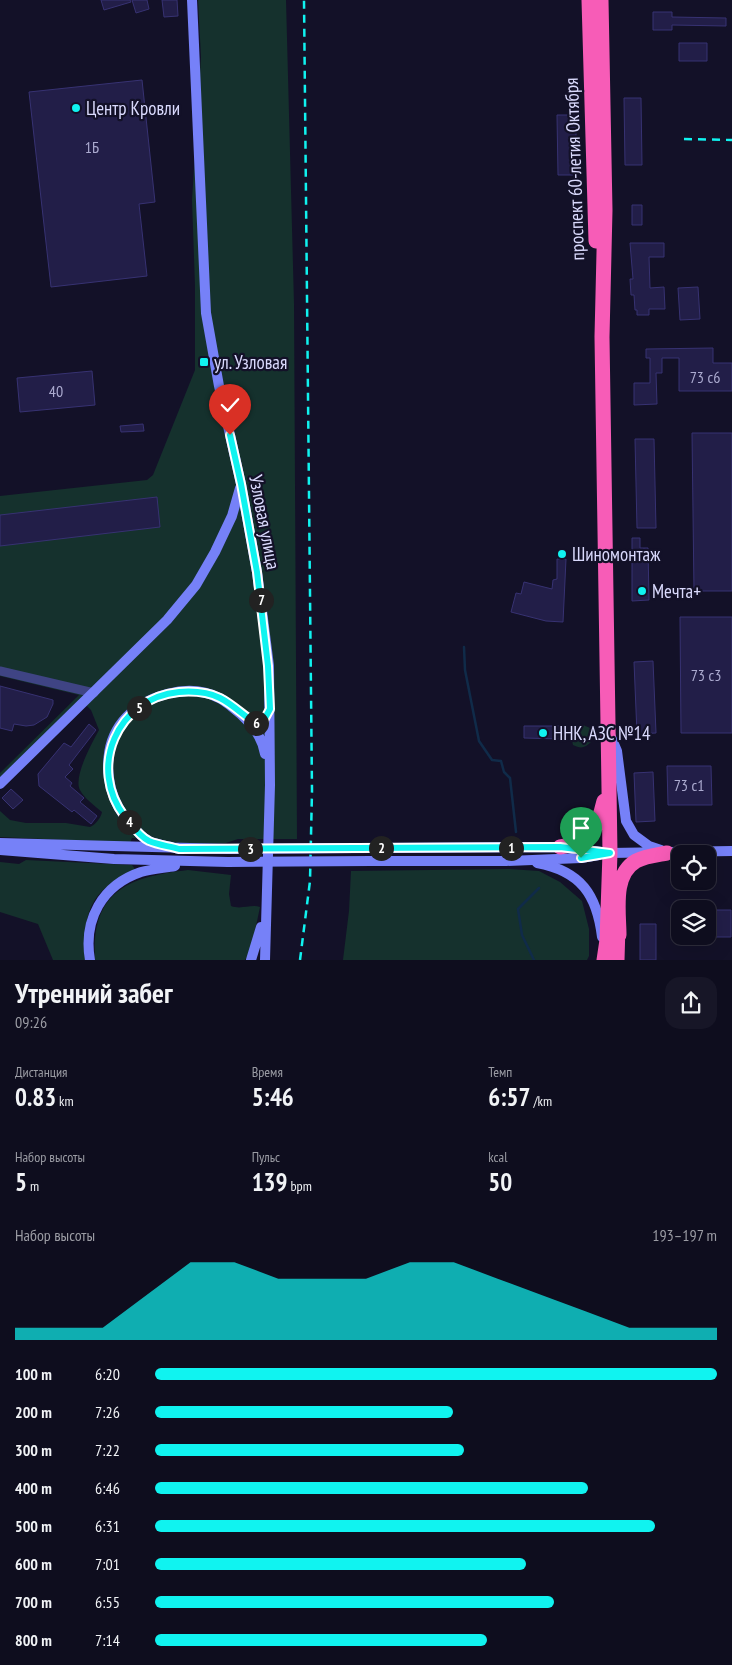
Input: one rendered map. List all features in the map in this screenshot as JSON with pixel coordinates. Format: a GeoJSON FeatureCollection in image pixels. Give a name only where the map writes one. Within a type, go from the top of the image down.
{"type":"FeatureCollection","features":[{"type":"Feature","properties":{"kind":"highway","name":"проспект 60-летия Октября"},"geometry":{"type":"LineString","coordinates":[[589,0],[594,210],[602,337]]}},
{"type":"Feature","properties":{"kind":"highway","name":"проспект 60-летия Октября"},"geometry":{"type":"LineString","coordinates":[[601,0],[605,210],[602,337],[610,853]]}},
{"type":"Feature","properties":{"kind":"highway"},"geometry":{"type":"LineString","coordinates":[[560,847],[576,844],[587,839],[601,813],[608,780]]}},
{"type":"Feature","properties":{"kind":"highway"},"geometry":{"type":"LineString","coordinates":[[610,853],[619,935]]}},
{"type":"Feature","properties":{"kind":"highway"},"geometry":{"type":"LineString","coordinates":[[608,959],[610,853]]}},
{"type":"Feature","properties":{"kind":"highway"},"geometry":{"type":"LineString","coordinates":[[608,959],[619,935],[620,880],[626,869],[635,862],[666,853]]}},
{"type":"Feature","properties":{"kind":"street","name":"Узловая улица"},"geometry":{"type":"LineString","coordinates":[[192,0],[206,313],[257,572],[268,666],[270,785],[265,904]]}},
{"type":"Feature","properties":{"kind":"street"},"geometry":{"type":"LineString","coordinates":[[0,784],[167,620],[196,585],[215,552],[232,516],[241,484]]}},
{"type":"Feature","properties":{"kind":"street"},"geometry":{"type":"LineString","coordinates":[[0,671],[94,693]]}},
{"type":"Feature","properties":{"kind":"street"},"geometry":{"type":"LineString","coordinates":[[179,849],[149,841],[134,828],[118,808],[110,785],[108,762],[113,739],[123,722],[141,706],[166,694],[194,691],[219,697],[244,716],[258,723],[264,720],[270,709]]}},
{"type":"Feature","properties":{"kind":"street"},"geometry":{"type":"LineString","coordinates":[[244,716],[263,741],[270,785]]}},
{"type":"Feature","properties":{"kind":"street"},"geometry":{"type":"LineString","coordinates":[[607,726],[617,751],[626,821],[634,835],[650,846],[666,853]]}},
{"type":"Feature","properties":{"kind":"street"},"geometry":{"type":"LineString","coordinates":[[0,843],[179,849],[560,847],[610,853],[732,851]]}},
{"type":"Feature","properties":{"kind":"street"},"geometry":{"type":"LineString","coordinates":[[0,850],[114,859],[228,862],[506,861],[581,858],[610,853]]}},
{"type":"Feature","properties":{"kind":"street"},"geometry":{"type":"LineString","coordinates":[[506,861],[540,863],[576,878],[588,891],[597,908],[608,959]]}},
{"type":"Feature","properties":{"kind":"street"},"geometry":{"type":"LineString","coordinates":[[90,960],[90,926],[96,908],[108,892],[120,882],[141,872],[178,865],[228,862]]}},
{"type":"Feature","properties":{"kind":"street"},"geometry":{"type":"LineString","coordinates":[[251,960],[258,940],[265,904]]}},
{"type":"Feature","properties":{"kind":"street"},"geometry":{"type":"LineString","coordinates":[[265,904],[265,960]]}},
{"type":"Feature","properties":{"kind":"green space"},"geometry":{"type":"Polygon","coordinates":[[[198,0],[286,0],[294,304],[297,839],[238,839],[226,843],[182,844],[159,839],[132,838],[130,843],[0,837],[0,811],[10,820],[26,823],[66,823],[90,827],[98,821],[102,812],[84,796],[79,784],[84,760],[99,730],[91,710],[84,703],[0,783],[0,773],[79,695],[0,676],[0,496],[147,480],[153,475],[195,370],[192,200],[201,57],[198,0]]]}},
{"type":"Feature","properties":{"kind":"green space"},"geometry":{"type":"Polygon","coordinates":[[[583,725],[590,728],[591,742],[585,747],[578,747],[573,745],[573,736],[583,725]]]}},
{"type":"Feature","properties":{"kind":"green space"},"geometry":{"type":"Polygon","coordinates":[[[26,860],[132,865],[135,869],[108,886],[98,895],[92,905],[86,928],[86,960],[53,960],[38,924],[0,912],[0,862],[19,864],[26,860]]]}},
{"type":"Feature","properties":{"kind":"green space"},"geometry":{"type":"Polygon","coordinates":[[[509,869],[539,871],[560,882],[582,901],[589,929],[589,956],[587,960],[343,960],[349,911],[351,871],[509,869]]]}},
{"type":"Feature","properties":{"kind":"green space"},"geometry":{"type":"Polygon","coordinates":[[[188,870],[231,875],[229,894],[231,906],[260,907],[251,950],[245,960],[95,960],[95,937],[99,918],[107,903],[118,892],[131,883],[148,877],[188,870]]]}},
{"type":"Feature","properties":{"kind":"building"},"geometry":{"type":"Polygon","coordinates":[[[101,0],[130,0],[131,2],[104,10],[101,0]]]}},
{"type":"Feature","properties":{"kind":"building"},"geometry":{"type":"Polygon","coordinates":[[[132,0],[147,0],[149,9],[136,13],[132,0]]]}},
{"type":"Feature","properties":{"kind":"building"},"geometry":{"type":"Polygon","coordinates":[[[162,0],[177,0],[178,16],[164,17],[162,0]]]}},
{"type":"Feature","properties":{"kind":"building"},"geometry":{"type":"Polygon","coordinates":[[[653,12],[672,12],[672,17],[726,18],[726,26],[672,25],[672,30],[653,30],[653,12]]]}},
{"type":"Feature","properties":{"kind":"building"},"geometry":{"type":"Polygon","coordinates":[[[679,43],[707,43],[707,61],[679,61],[679,43]]]}},
{"type":"Feature","properties":{"kind":"building"},"geometry":{"type":"Polygon","coordinates":[[[142,80],[155,202],[139,204],[147,276],[51,287],[29,92],[142,80]]]}},
{"type":"Feature","properties":{"kind":"building"},"geometry":{"type":"Polygon","coordinates":[[[624,98],[641,98],[642,165],[625,165],[624,98]]]}},
{"type":"Feature","properties":{"kind":"building"},"geometry":{"type":"Polygon","coordinates":[[[557,115],[576,115],[576,175],[558,175],[557,115]]]}},
{"type":"Feature","properties":{"kind":"building"},"geometry":{"type":"Polygon","coordinates":[[[632,205],[642,205],[642,225],[632,225],[632,205]]]}},
{"type":"Feature","properties":{"kind":"building"},"geometry":{"type":"Polygon","coordinates":[[[630,243],[664,243],[664,257],[649,257],[650,288],[664,287],[665,309],[649,309],[649,315],[637,315],[634,295],[631,295],[630,279],[633,279],[630,243]]]}},
{"type":"Feature","properties":{"kind":"building"},"geometry":{"type":"Polygon","coordinates":[[[698,287],[700,319],[680,320],[678,288],[698,287]]]}},
{"type":"Feature","properties":{"kind":"building"},"geometry":{"type":"Polygon","coordinates":[[[713,348],[713,363],[732,363],[732,391],[679,391],[679,358],[662,358],[662,373],[656,373],[657,404],[634,405],[634,383],[650,383],[650,358],[646,358],[646,349],[713,348]]]}},
{"type":"Feature","properties":{"kind":"building"},"geometry":{"type":"Polygon","coordinates":[[[92,371],[95,405],[20,412],[17,378],[92,371]]]}},
{"type":"Feature","properties":{"kind":"building"},"geometry":{"type":"Polygon","coordinates":[[[143,424],[144,431],[121,432],[120,426],[143,424]]]}},
{"type":"Feature","properties":{"kind":"building"},"geometry":{"type":"Polygon","coordinates":[[[692,433],[732,433],[732,591],[694,591],[692,433]]]}},
{"type":"Feature","properties":{"kind":"building"},"geometry":{"type":"Polygon","coordinates":[[[635,439],[654,439],[656,528],[637,528],[635,439]]]}},
{"type":"Feature","properties":{"kind":"building"},"geometry":{"type":"Polygon","coordinates":[[[157,497],[160,527],[0,546],[0,515],[157,497]]]}},
{"type":"Feature","properties":{"kind":"building"},"geometry":{"type":"Polygon","coordinates":[[[632,538],[640,538],[640,548],[648,548],[649,600],[632,601],[632,538]]]}},
{"type":"Feature","properties":{"kind":"building"},"geometry":{"type":"Polygon","coordinates":[[[557,559],[566,559],[563,622],[546,621],[511,612],[516,593],[521,594],[524,582],[552,589],[553,580],[557,579],[557,559]]]}},
{"type":"Feature","properties":{"kind":"building"},"geometry":{"type":"Polygon","coordinates":[[[680,617],[732,617],[732,733],[681,733],[680,617]]]}},
{"type":"Feature","properties":{"kind":"building"},"geometry":{"type":"Polygon","coordinates":[[[653,661],[656,733],[637,734],[634,662],[653,661]]]}},
{"type":"Feature","properties":{"kind":"building"},"geometry":{"type":"Polygon","coordinates":[[[0,686],[53,700],[47,717],[34,725],[14,724],[12,731],[0,728],[0,686]]]}},
{"type":"Feature","properties":{"kind":"building"},"geometry":{"type":"Polygon","coordinates":[[[89,724],[96,730],[69,765],[73,769],[65,777],[72,783],[70,786],[84,798],[80,802],[97,816],[91,824],[74,810],[72,812],[39,786],[38,774],[64,743],[71,747],[89,724]]]}},
{"type":"Feature","properties":{"kind":"building"},"geometry":{"type":"Polygon","coordinates":[[[524,726],[561,726],[561,739],[524,738],[524,726]]]}},
{"type":"Feature","properties":{"kind":"building"},"geometry":{"type":"Polygon","coordinates":[[[667,766],[711,766],[712,805],[668,805],[667,766]]]}},
{"type":"Feature","properties":{"kind":"building"},"geometry":{"type":"Polygon","coordinates":[[[653,772],[655,821],[636,822],[634,773],[653,772]]]}},
{"type":"Feature","properties":{"kind":"building"},"geometry":{"type":"Polygon","coordinates":[[[11,789],[23,800],[13,809],[2,798],[11,789]]]}},
{"type":"Feature","properties":{"kind":"building"},"geometry":{"type":"Polygon","coordinates":[[[716,910],[731,910],[731,937],[716,937],[716,910]]]}},
{"type":"Feature","properties":{"kind":"building"},"geometry":{"type":"Polygon","coordinates":[[[640,924],[656,924],[656,960],[640,960],[640,924]]]}},
{"type":"Feature","properties":{"kind":"waterway"},"geometry":{"type":"LineString","coordinates":[[464,647],[465,670],[479,741],[492,760],[501,761],[504,772],[510,778],[516,832]]}},
{"type":"Feature","properties":{"kind":"waterway"},"geometry":{"type":"LineString","coordinates":[[534,960],[522,935],[518,909],[539,888]]}},
{"type":"Feature","properties":{"kind":"railway"},"geometry":{"type":"LineString","coordinates":[[300,960],[310,881],[312,791],[304,0]]}},
{"type":"Feature","properties":{"kind":"railway"},"geometry":{"type":"LineString","coordinates":[[684,139],[732,140]]}},
{"type":"Feature","properties":{"kind":"place","name":"Центр Кровли"},"geometry":{"type":"Point","coordinates":[76,108]}},
{"type":"Feature","properties":{"kind":"place","name":"ул. Узловая"},"geometry":{"type":"Point","coordinates":[204,362]}},
{"type":"Feature","properties":{"kind":"place","name":"Шиномонтаж"},"geometry":{"type":"Point","coordinates":[562,554]}},
{"type":"Feature","properties":{"kind":"place","name":"Мечта+"},"geometry":{"type":"Point","coordinates":[642,591]}},
{"type":"Feature","properties":{"kind":"place","name":"ННК, АЗС №14"},"geometry":{"type":"Point","coordinates":[543,733]}},
{"type":"Feature","properties":{"kind":"route"},"geometry":{"type":"LineString","coordinates":[[230,435],[257,572],[268,666],[270,709],[264,720],[258,723],[219,697],[194,691],[166,694],[141,706],[123,722],[113,739],[108,762],[110,785],[118,808],[134,828],[149,841],[179,849],[560,847],[610,853],[581,858]]}}]}
